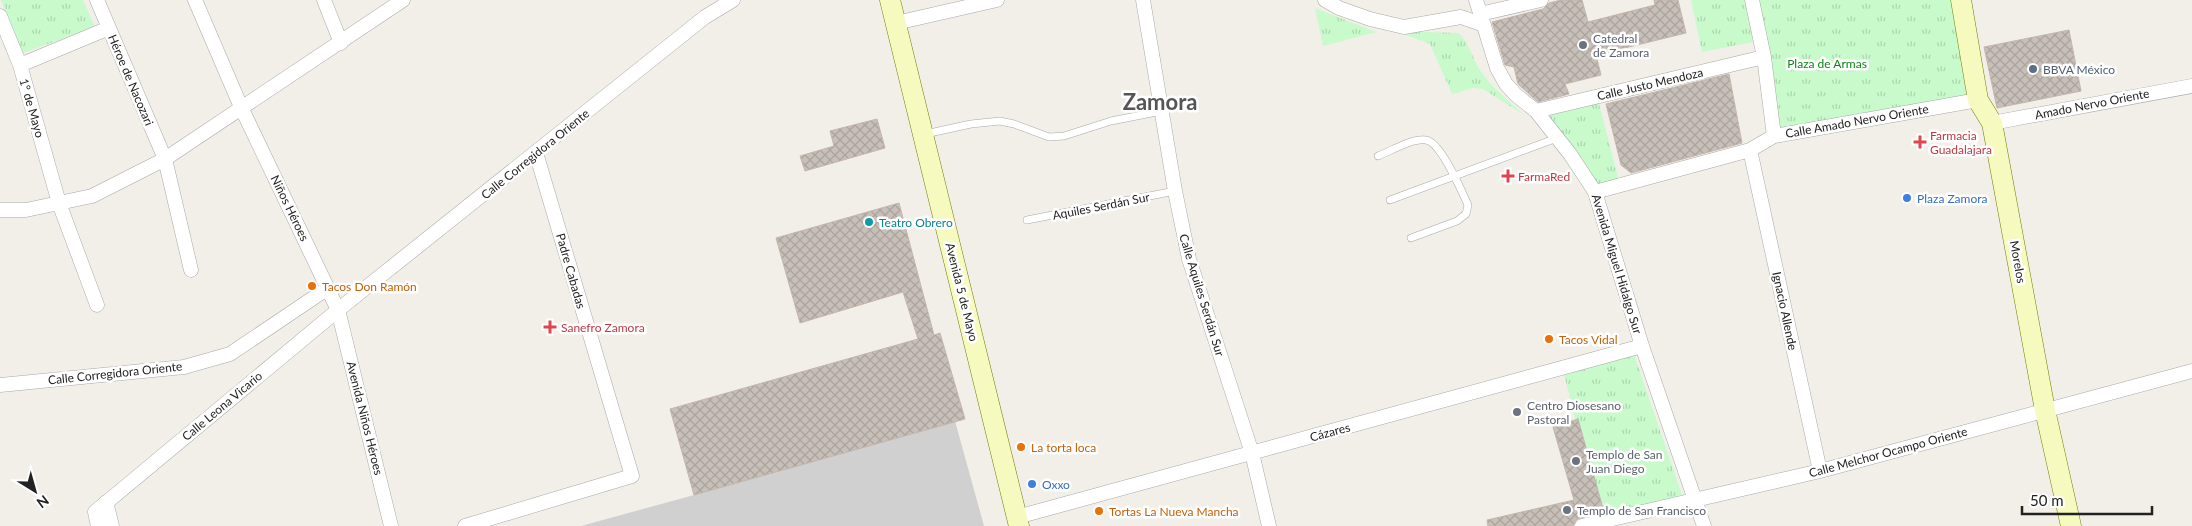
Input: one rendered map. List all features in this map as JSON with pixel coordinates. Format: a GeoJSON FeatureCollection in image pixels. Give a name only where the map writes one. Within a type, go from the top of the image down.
{"type":"FeatureCollection","features":[{"type":"Feature","properties":{"kind":"street","name":"Héroe de Nacozari"},"geometry":{"type":"LineString","coordinates":[[97,0],[165,159],[191,270]]}},
{"type":"Feature","properties":{"kind":"street","name":"Niños Héroes"},"geometry":{"type":"LineString","coordinates":[[195,0],[241,107],[338,310]]}},
{"type":"Feature","properties":{"kind":"street"},"geometry":{"type":"LineString","coordinates":[[324,0],[341,43]]}},
{"type":"Feature","properties":{"kind":"street"},"geometry":{"type":"LineString","coordinates":[[0,210],[26,210],[92,196],[165,159],[241,107],[341,43],[402,0]]}},
{"type":"Feature","properties":{"kind":"street","name":"Calle Corregidora Oriente"},"geometry":{"type":"LineString","coordinates":[[338,310],[705,17],[733,0]]}},
{"type":"Feature","properties":{"kind":"street","name":"Avenida 5 de Mayo"},"geometry":{"type":"LineString","coordinates":[[890,0],[1018,521]]}},
{"type":"Feature","properties":{"kind":"street"},"geometry":{"type":"LineString","coordinates":[[896,23],[997,0]]}},
{"type":"Feature","properties":{"kind":"street","name":"Calle Aquiles Serdán Sur"},"geometry":{"type":"LineString","coordinates":[[1143,0],[1175,191],[1189,259],[1252,454],[1269,526]]}},
{"type":"Feature","properties":{"kind":"street"},"geometry":{"type":"LineString","coordinates":[[1325,0],[1339,8],[1370,19],[1404,28],[1461,17],[1482,19],[1541,0]]}},
{"type":"Feature","properties":{"kind":"street","name":"Avenida Miguel Hidalgo Sur"},"geometry":{"type":"LineString","coordinates":[[1476,0],[1497,68],[1506,84],[1516,96],[1536,111],[1595,192],[1642,346],[1697,501],[1704,526]]}},
{"type":"Feature","properties":{"kind":"street"},"geometry":{"type":"LineString","coordinates":[[1752,0],[1764,57],[1774,136]]}},
{"type":"Feature","properties":{"kind":"street","name":"Morelos"},"geometry":{"type":"LineString","coordinates":[[1961,0],[1978,100],[1992,123],[2045,410],[2071,526]]}},
{"type":"Feature","properties":{"kind":"street","name":"1° de Mayo"},"geometry":{"type":"LineString","coordinates":[[0,16],[3,31],[20,65],[59,203],[97,305]]}},
{"type":"Feature","properties":{"kind":"street"},"geometry":{"type":"LineString","coordinates":[[20,65],[109,28]]}},
{"type":"Feature","properties":{"kind":"street","name":"Calle Justo Mendoza"},"geometry":{"type":"LineString","coordinates":[[1536,111],[1764,57]]}},
{"type":"Feature","properties":{"kind":"street","name":"Amado Nervo Oriente"},"geometry":{"type":"LineString","coordinates":[[1992,123],[2192,86]]}},
{"type":"Feature","properties":{"kind":"street","name":"Calle Amado Nervo Oriente"},"geometry":{"type":"LineString","coordinates":[[1595,192],[1750,150],[1774,136],[1978,100]]}},
{"type":"Feature","properties":{"kind":"street","name":"Ignacio Allende"},"geometry":{"type":"LineString","coordinates":[[1750,150],[1820,471]]}},
{"type":"Feature","properties":{"kind":"street","name":"Padre Cabadas"},"geometry":{"type":"LineString","coordinates":[[465,526],[632,476],[536,153]]}},
{"type":"Feature","properties":{"kind":"street","name":"Calle Corregidora Oriente"},"geometry":{"type":"LineString","coordinates":[[0,385],[184,367],[230,354],[328,288]]}},
{"type":"Feature","properties":{"kind":"street","name":"Calle Leona Vicario"},"geometry":{"type":"LineString","coordinates":[[106,502],[338,310]]}},
{"type":"Feature","properties":{"kind":"street","name":"Avenida Niños Héroes"},"geometry":{"type":"LineString","coordinates":[[338,310],[391,526]]}},
{"type":"Feature","properties":{"kind":"street","name":"Cázares"},"geometry":{"type":"LineString","coordinates":[[1018,521],[1642,346]]}},
{"type":"Feature","properties":{"kind":"street","name":"Calle Melchor Ocampo Oriente"},"geometry":{"type":"LineString","coordinates":[[1582,526],[1697,501],[1820,471],[2192,371]]}},
{"type":"Feature","properties":{"kind":"street"},"geometry":{"type":"LineString","coordinates":[[98,526],[94,512],[106,502],[112,526]]}},
{"type":"Feature","properties":{"kind":"lane"},"geometry":{"type":"LineString","coordinates":[[923,134],[971,124],[1000,121],[1049,137],[1064,136],[1111,121],[1162,111]]}},
{"type":"Feature","properties":{"kind":"lane"},"geometry":{"type":"LineString","coordinates":[[1390,200],[1557,138]]}},
{"type":"Feature","properties":{"kind":"lane"},"geometry":{"type":"LineString","coordinates":[[1378,156],[1414,142],[1426,140],[1434,143],[1454,176],[1468,205],[1466,214],[1457,221],[1411,238]]}},
{"type":"Feature","properties":{"kind":"lane","name":"Aquiles Serdán Sur"},"geometry":{"type":"LineString","coordinates":[[1027,220],[1175,191]]}},
{"type":"Feature","properties":{"kind":"shaded area"},"geometry":{"type":"Polygon","coordinates":[[[955,421],[984,526],[581,526],[694,495],[955,421]]]}},
{"type":"Feature","properties":{"kind":"green space"},"geometry":{"type":"Polygon","coordinates":[[[1,0],[83,0],[95,27],[23,53],[1,0]]]}},
{"type":"Feature","properties":{"kind":"green space","name":"Plaza de Armas"},"geometry":{"type":"Polygon","coordinates":[[[1691,0],[1961,0],[1978,100],[1774,136],[1758,41],[1702,52],[1691,0]]]}},
{"type":"Feature","properties":{"kind":"green space"},"geometry":{"type":"Polygon","coordinates":[[[1315,8],[1376,32],[1323,46],[1315,8]]]}},
{"type":"Feature","properties":{"kind":"green space"},"geometry":{"type":"Polygon","coordinates":[[[1395,31],[1459,33],[1485,77],[1524,115],[1483,89],[1473,88],[1452,94],[1430,44],[1395,31]]]}},
{"type":"Feature","properties":{"kind":"green space"},"geometry":{"type":"Polygon","coordinates":[[[1597,96],[1620,185],[1595,192],[1536,111],[1597,96]]]}},
{"type":"Feature","properties":{"kind":"green space"},"geometry":{"type":"Polygon","coordinates":[[[1634,354],[1682,495],[1599,516],[1564,374],[1634,354]]]}},
{"type":"Feature","properties":{"kind":"building","name":"Catedral de Zamora"},"geometry":{"type":"Polygon","coordinates":[[[1561,0],[1582,0],[1588,22],[1655,5],[1654,0],[1678,0],[1686,33],[1596,55],[1601,75],[1565,84],[1569,94],[1538,102],[1518,84],[1514,67],[1505,65],[1492,22],[1543,9],[1549,3],[1561,0]]]}},
{"type":"Feature","properties":{"kind":"building","name":"BBVA México"},"geometry":{"type":"Polygon","coordinates":[[[2069,30],[2081,91],[1997,108],[1984,47],[2069,30]]]}},
{"type":"Feature","properties":{"kind":"building"},"geometry":{"type":"Polygon","coordinates":[[[1729,74],[1742,143],[1631,173],[1621,165],[1606,104],[1729,74]]]}},
{"type":"Feature","properties":{"kind":"building"},"geometry":{"type":"Polygon","coordinates":[[[877,119],[885,148],[805,171],[800,156],[834,146],[830,131],[877,119]]]}},
{"type":"Feature","properties":{"kind":"building"},"geometry":{"type":"Polygon","coordinates":[[[899,203],[934,335],[940,333],[965,419],[694,495],[670,409],[918,339],[903,292],[800,323],[776,238],[899,203]]]}},
{"type":"Feature","properties":{"kind":"building"},"geometry":{"type":"Polygon","coordinates":[[[1578,419],[1604,512],[1580,518],[1576,520],[1573,526],[1488,526],[1487,520],[1574,500],[1553,427],[1578,419]]]}},
{"type":"Feature","properties":{"kind":"place","name":"Catedral de Zamora"},"geometry":{"type":"Point","coordinates":[1583,45]}},
{"type":"Feature","properties":{"kind":"place","name":"BBVA México"},"geometry":{"type":"Point","coordinates":[2033,69]}},
{"type":"Feature","properties":{"kind":"place","name":"Farmacia Guadalajara"},"geometry":{"type":"Point","coordinates":[1920,142]}},
{"type":"Feature","properties":{"kind":"place","name":"FarmaRed"},"geometry":{"type":"Point","coordinates":[1508,176]}},
{"type":"Feature","properties":{"kind":"place","name":"Plaza Zamora"},"geometry":{"type":"Point","coordinates":[1907,198]}},
{"type":"Feature","properties":{"kind":"place","name":"Teatro Obrero"},"geometry":{"type":"Point","coordinates":[869,222]}},
{"type":"Feature","properties":{"kind":"place","name":"Tacos Don Ramón"},"geometry":{"type":"Point","coordinates":[312,286]}},
{"type":"Feature","properties":{"kind":"place","name":"Sanefro Zamora"},"geometry":{"type":"Point","coordinates":[550,327]}},
{"type":"Feature","properties":{"kind":"place","name":"Tacos Vidal"},"geometry":{"type":"Point","coordinates":[1549,339]}},
{"type":"Feature","properties":{"kind":"place","name":"Centro Diosesano Pastoral"},"geometry":{"type":"Point","coordinates":[1517,412]}},
{"type":"Feature","properties":{"kind":"place","name":"La torta loca"},"geometry":{"type":"Point","coordinates":[1021,447]}},
{"type":"Feature","properties":{"kind":"place","name":"Templo de San Juan Diego"},"geometry":{"type":"Point","coordinates":[1576,461]}},
{"type":"Feature","properties":{"kind":"place","name":"Oxxo"},"geometry":{"type":"Point","coordinates":[1032,484]}},
{"type":"Feature","properties":{"kind":"place","name":"Templo de San Francisco"},"geometry":{"type":"Point","coordinates":[1567,510]}},
{"type":"Feature","properties":{"kind":"place","name":"Tortas La Nueva Mancha"},"geometry":{"type":"Point","coordinates":[1099,511]}},
{"type":"Feature","properties":{"kind":"district","name":"Zamora"},"geometry":{"type":"Point","coordinates":[1160,101]}}]}
